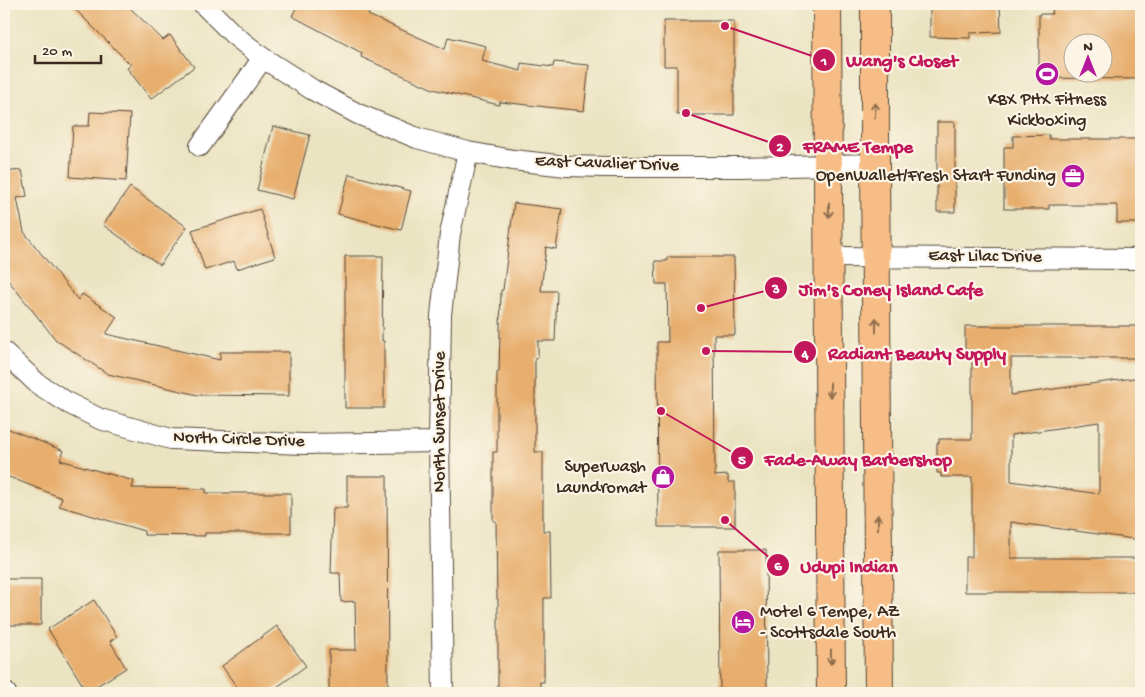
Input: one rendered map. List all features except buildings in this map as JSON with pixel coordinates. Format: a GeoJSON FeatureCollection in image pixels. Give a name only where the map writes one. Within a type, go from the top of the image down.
{"type":"FeatureCollection","features":[{"type":"Feature","properties":{"kind":"main road"},"geometry":{"type":"LineString","coordinates":[[827,4],[831,693]]}},
{"type":"Feature","properties":{"kind":"main road"},"geometry":{"type":"LineString","coordinates":[[875,4],[879,693]]}},
{"type":"Feature","properties":{"kind":"street","name":"East Cavalier Drive"},"geometry":{"type":"LineString","coordinates":[[203,4],[234,35],[263,58],[313,90],[358,114],[417,138],[468,152],[513,160],[576,166],[875,164]]}},
{"type":"Feature","properties":{"kind":"street"},"geometry":{"type":"LineString","coordinates":[[200,146],[263,58]]}},
{"type":"Feature","properties":{"kind":"street","name":"North Sunset Drive"},"geometry":{"type":"LineString","coordinates":[[443,693],[439,442],[441,315],[450,234],[468,152]]}},
{"type":"Feature","properties":{"kind":"street","name":"East Lilac Drive"},"geometry":{"type":"LineString","coordinates":[[829,257],[1141,259]]}},
{"type":"Feature","properties":{"kind":"street","name":"North Circle Drive"},"geometry":{"type":"LineString","coordinates":[[4,352],[38,384],[68,403],[100,419],[172,439],[304,444],[439,442]]}},
{"type":"Feature","properties":{"kind":"place","name":"Wang's Closet"},"geometry":{"type":"Point","coordinates":[725,26]}},
{"type":"Feature","properties":{"kind":"place","name":"KBX PHX Fitness Kickboxing"},"geometry":{"type":"Point","coordinates":[1047,74]}},
{"type":"Feature","properties":{"kind":"place","name":"FRAME Tempe"},"geometry":{"type":"Point","coordinates":[686,113]}},
{"type":"Feature","properties":{"kind":"place","name":"OpenWallet/Fresh Start Funding"},"geometry":{"type":"Point","coordinates":[1073,176]}},
{"type":"Feature","properties":{"kind":"place","name":"Jim's Coney Island Cafe"},"geometry":{"type":"Point","coordinates":[701,308]}},
{"type":"Feature","properties":{"kind":"place","name":"Radiant Beauty Supply"},"geometry":{"type":"Point","coordinates":[706,351]}},
{"type":"Feature","properties":{"kind":"place","name":"Fade-Away Barbershop"},"geometry":{"type":"Point","coordinates":[661,411]}},
{"type":"Feature","properties":{"kind":"place","name":"Superwash Laundromat"},"geometry":{"type":"Point","coordinates":[663,477]}},
{"type":"Feature","properties":{"kind":"place","name":"Udupi Indian"},"geometry":{"type":"Point","coordinates":[725,520]}},
{"type":"Feature","properties":{"kind":"place","name":"Motel 6 Tempe, AZ - Scottsdale South"},"geometry":{"type":"Point","coordinates":[743,622]}}]}
